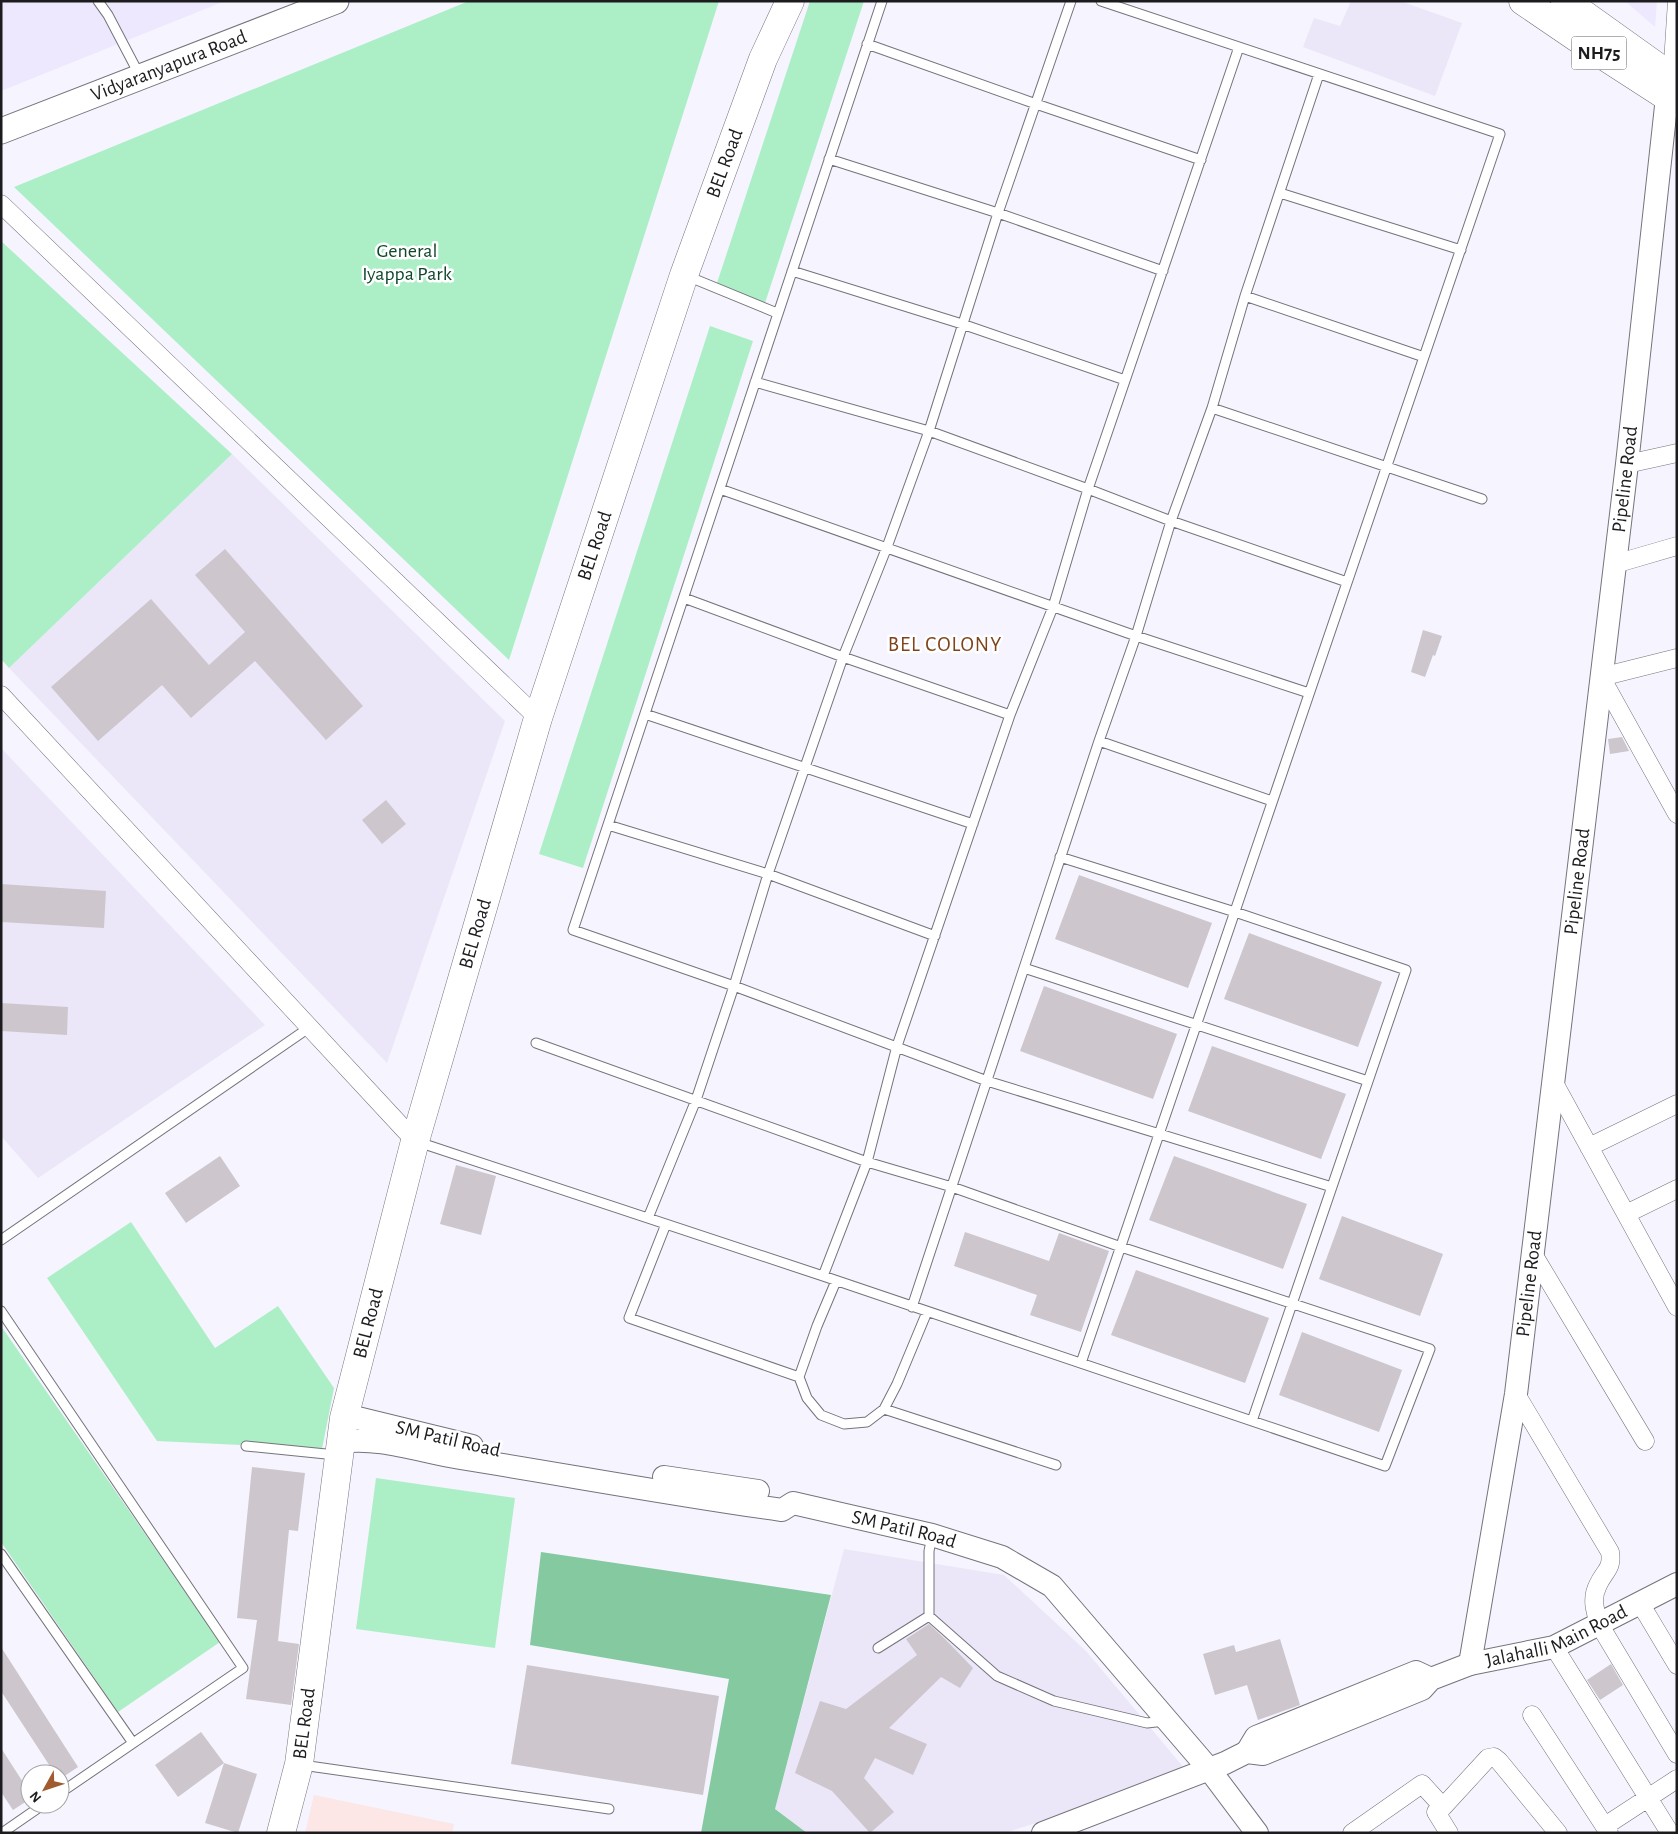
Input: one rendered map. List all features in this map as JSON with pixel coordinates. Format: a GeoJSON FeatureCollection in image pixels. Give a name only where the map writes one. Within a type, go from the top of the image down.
{"type":"FeatureCollection","features":[{"type":"Feature","properties":{"kind":"main road","name":"Vidyaranyapura Road"},"geometry":{"type":"LineString","coordinates":[[1,131],[136,69],[294,1]]}},
{"type":"Feature","properties":{"kind":"main road","name":"Vidyaranyapura Road"},"geometry":{"type":"LineString","coordinates":[[1,113],[336,1]]}},
{"type":"Feature","properties":{"kind":"main road","name":"BEL Road"},"geometry":{"type":"LineString","coordinates":[[764,59],[771,1]]}},
{"type":"Feature","properties":{"kind":"main road","name":"BEL Road"},"geometry":{"type":"LineString","coordinates":[[281,1833],[299,1764],[345,1415],[415,1141],[538,718],[684,275],[764,59],[790,1]]}},
{"type":"Feature","properties":{"kind":"main road","name":"NH75"},"geometry":{"type":"LineString","coordinates":[[1522,1],[1673,89]]}},
{"type":"Feature","properties":{"kind":"main road","name":"NH75"},"geometry":{"type":"LineString","coordinates":[[1565,1],[1673,89]]}},
{"type":"Feature","properties":{"kind":"street","name":"Pipeline Road"},"geometry":{"type":"LineString","coordinates":[[1470,1664],[1516,1394],[1673,89],[1677,2]]}},
{"type":"Feature","properties":{"kind":"street"},"geometry":{"type":"LineString","coordinates":[[1,204],[538,718]]}},
{"type":"Feature","properties":{"kind":"street"},"geometry":{"type":"LineString","coordinates":[[1627,464],[1677,453]]}},
{"type":"Feature","properties":{"kind":"street"},"geometry":{"type":"LineString","coordinates":[[1615,564],[1677,546]]}},
{"type":"Feature","properties":{"kind":"street"},"geometry":{"type":"LineString","coordinates":[[1674,664],[1602,677],[1677,814]]}},
{"type":"Feature","properties":{"kind":"street"},"geometry":{"type":"LineString","coordinates":[[1,695],[415,1141]]}},
{"type":"Feature","properties":{"kind":"street"},"geometry":{"type":"LineString","coordinates":[[1553,1081],[1677,1307]]}},
{"type":"Feature","properties":{"kind":"street"},"geometry":{"type":"LineString","coordinates":[[1589,1147],[1677,1104]]}},
{"type":"Feature","properties":{"kind":"street"},"geometry":{"type":"LineString","coordinates":[[1626,1214],[1677,1189]]}},
{"type":"Feature","properties":{"kind":"street"},"geometry":{"type":"LineString","coordinates":[[1533,1254],[1645,1441]]}},
{"type":"Feature","properties":{"kind":"street"},"geometry":{"type":"LineString","coordinates":[[1516,1394],[1610,1552],[1612,1560],[1610,1567],[1598,1585],[1594,1598],[1594,1606],[1599,1624],[1677,1754]]}},
{"type":"Feature","properties":{"kind":"street","name":"SM Patil Road"},"geometry":{"type":"LineString","coordinates":[[345,1415],[469,1446],[551,1461],[784,1494],[793,1503],[932,1535],[1002,1557],[1052,1586],[1209,1769],[1257,1833]]}},
{"type":"Feature","properties":{"kind":"street","name":"SM Patil Road"},"geometry":{"type":"LineString","coordinates":[[340,1448],[353,1440],[388,1444],[438,1455],[696,1498],[782,1510],[793,1503]]}},
{"type":"Feature","properties":{"kind":"street","name":"Jalahalli Main Road"},"geometry":{"type":"LineString","coordinates":[[1043,1833],[1209,1769],[1246,1752],[1263,1754],[1422,1689],[1431,1680],[1470,1664],[1554,1647],[1677,1584]]}},
{"type":"Feature","properties":{"kind":"street"},"geometry":{"type":"LineString","coordinates":[[1640,1603],[1677,1665]]}},
{"type":"Feature","properties":{"kind":"street"},"geometry":{"type":"LineString","coordinates":[[1554,1647],[1647,1799],[1670,1833]]}},
{"type":"Feature","properties":{"kind":"street"},"geometry":{"type":"LineString","coordinates":[[1532,1715],[1607,1829],[1677,1779]]}},
{"type":"Feature","properties":{"kind":"street"},"geometry":{"type":"LineString","coordinates":[[1449,1833],[1436,1812],[1443,1807],[1488,1758],[1494,1757],[1500,1761],[1558,1833]]}},
{"type":"Feature","properties":{"kind":"street"},"geometry":{"type":"LineString","coordinates":[[1352,1833],[1422,1784],[1443,1807]]}},
{"type":"Feature","properties":{"kind":"lane"},"geometry":{"type":"LineString","coordinates":[[98,1],[108,15],[136,69]]}},
{"type":"Feature","properties":{"kind":"lane"},"geometry":{"type":"LineString","coordinates":[[882,1],[573,930],[734,986],[987,1081],[1332,1186]]}},
{"type":"Feature","properties":{"kind":"lane"},"geometry":{"type":"LineString","coordinates":[[648,1218],[696,1100],[734,986],[768,874],[843,657],[887,547],[929,431],[998,213],[1072,1]]}},
{"type":"Feature","properties":{"kind":"lane"},"geometry":{"type":"LineString","coordinates":[[1081,1363],[1500,134],[1101,1]]}},
{"type":"Feature","properties":{"kind":"lane"},"geometry":{"type":"LineString","coordinates":[[868,44],[1201,160]]}},
{"type":"Feature","properties":{"kind":"lane"},"geometry":{"type":"LineString","coordinates":[[823,1276],[867,1162],[897,1046],[1010,715],[1053,607],[1088,489],[1240,47]]}},
{"type":"Feature","properties":{"kind":"lane"},"geometry":{"type":"LineString","coordinates":[[912,1307],[1060,857],[1136,636],[1171,522],[1212,408],[1245,296],[1319,74]]}},
{"type":"Feature","properties":{"kind":"lane"},"geometry":{"type":"LineString","coordinates":[[829,159],[998,213],[1163,271]]}},
{"type":"Feature","properties":{"kind":"lane"},"geometry":{"type":"LineString","coordinates":[[1280,193],[1461,250]]}},
{"type":"Feature","properties":{"kind":"lane"},"geometry":{"type":"LineString","coordinates":[[792,271],[962,324],[1125,380]]}},
{"type":"Feature","properties":{"kind":"lane"},"geometry":{"type":"LineString","coordinates":[[684,275],[777,313]]}},
{"type":"Feature","properties":{"kind":"lane"},"geometry":{"type":"LineString","coordinates":[[1245,296],[1424,357]]}},
{"type":"Feature","properties":{"kind":"lane"},"geometry":{"type":"LineString","coordinates":[[755,382],[929,431],[1088,489],[1171,522],[1347,582]]}},
{"type":"Feature","properties":{"kind":"lane"},"geometry":{"type":"LineString","coordinates":[[1212,408],[1482,499]]}},
{"type":"Feature","properties":{"kind":"lane"},"geometry":{"type":"LineString","coordinates":[[720,489],[1136,636],[1309,693]]}},
{"type":"Feature","properties":{"kind":"lane"},"geometry":{"type":"LineString","coordinates":[[684,598],[843,657],[1010,715]]}},
{"type":"Feature","properties":{"kind":"lane"},"geometry":{"type":"LineString","coordinates":[[645,714],[973,824]]}},
{"type":"Feature","properties":{"kind":"lane"},"geometry":{"type":"LineString","coordinates":[[1099,741],[1272,801]]}},
{"type":"Feature","properties":{"kind":"lane"},"geometry":{"type":"LineString","coordinates":[[608,825],[768,874],[935,936]]}},
{"type":"Feature","properties":{"kind":"lane"},"geometry":{"type":"LineString","coordinates":[[1060,857],[1235,912],[1406,970],[1252,1420]]}},
{"type":"Feature","properties":{"kind":"lane"},"geometry":{"type":"LineString","coordinates":[[1024,968],[1368,1081]]}},
{"type":"Feature","properties":{"kind":"lane"},"geometry":{"type":"LineString","coordinates":[[1,1240],[310,1027]]}},
{"type":"Feature","properties":{"kind":"lane"},"geometry":{"type":"LineString","coordinates":[[415,1141],[823,1276],[1385,1466],[1430,1349],[1121,1247],[952,1187],[867,1162],[536,1043]]}},
{"type":"Feature","properties":{"kind":"lane"},"geometry":{"type":"LineString","coordinates":[[666,1224],[629,1318],[799,1377]]}},
{"type":"Feature","properties":{"kind":"lane"},"geometry":{"type":"LineString","coordinates":[[836,1281],[817,1326],[799,1377],[807,1398],[821,1416],[844,1424],[867,1422],[884,1409],[897,1384],[927,1312]]}},
{"type":"Feature","properties":{"kind":"lane"},"geometry":{"type":"LineString","coordinates":[[1,1311],[243,1668],[70,1786]]}},
{"type":"Feature","properties":{"kind":"lane"},"geometry":{"type":"LineString","coordinates":[[884,1409],[1056,1465]]}},
{"type":"Feature","properties":{"kind":"lane"},"geometry":{"type":"LineString","coordinates":[[246,1446],[340,1448]]}},
{"type":"Feature","properties":{"kind":"lane"},"geometry":{"type":"LineString","coordinates":[[932,1535],[929,1551],[929,1616],[998,1676],[1054,1701],[1147,1723],[1168,1720]]}},
{"type":"Feature","properties":{"kind":"lane"},"geometry":{"type":"LineString","coordinates":[[1,1554],[133,1743]]}},
{"type":"Feature","properties":{"kind":"lane"},"geometry":{"type":"LineString","coordinates":[[878,1648],[929,1616]]}},
{"type":"Feature","properties":{"kind":"lane"},"geometry":{"type":"LineString","coordinates":[[299,1764],[609,1809]]}},
{"type":"Feature","properties":{"kind":"lane"},"geometry":{"type":"LineString","coordinates":[[2,1833],[30,1814]]}},
{"type":"Feature","properties":{"kind":"shaded area"},"geometry":{"type":"Polygon","coordinates":[[[1,1],[225,1],[1,91],[1,1]]]}},
{"type":"Feature","properties":{"kind":"shaded area"},"geometry":{"type":"Polygon","coordinates":[[[1351,1],[1400,1],[1462,23],[1435,96],[1303,47],[1314,18],[1340,26],[1351,1]]]}},
{"type":"Feature","properties":{"kind":"shaded area"},"geometry":{"type":"Polygon","coordinates":[[[1625,1],[1657,1],[1655,27],[1625,1]]]}},
{"type":"Feature","properties":{"kind":"shaded area"},"geometry":{"type":"Polygon","coordinates":[[[232,454],[505,721],[387,1063],[9,668],[232,454]]]}},
{"type":"Feature","properties":{"kind":"shaded area"},"geometry":{"type":"Polygon","coordinates":[[[1,748],[265,1025],[38,1178],[1,1136],[1,748]]]}},
{"type":"Feature","properties":{"kind":"shaded area"},"geometry":{"type":"Polygon","coordinates":[[[844,1549],[1004,1575],[1086,1651],[1190,1775],[1004,1833],[807,1833],[775,1809],[844,1549]]]}},
{"type":"Feature","properties":{"kind":"shaded area"},"geometry":{"type":"Polygon","coordinates":[[[314,1795],[454,1824],[452,1833],[305,1833],[314,1795]]]}},
{"type":"Feature","properties":{"kind":"green space","name":"General Iyappa Park"},"geometry":{"type":"Polygon","coordinates":[[[469,1],[719,1],[509,660],[14,187],[469,1]]]}},
{"type":"Feature","properties":{"kind":"green space"},"geometry":{"type":"Polygon","coordinates":[[[810,1],[864,1],[765,303],[716,286],[810,1]]]}},
{"type":"Feature","properties":{"kind":"green space"},"geometry":{"type":"Polygon","coordinates":[[[1,241],[232,454],[9,668],[1,659],[1,241]]]}},
{"type":"Feature","properties":{"kind":"green space"},"geometry":{"type":"Polygon","coordinates":[[[710,326],[753,341],[583,868],[539,854],[710,326]]]}},
{"type":"Feature","properties":{"kind":"green space"},"geometry":{"type":"Polygon","coordinates":[[[131,1222],[215,1348],[278,1306],[334,1388],[322,1449],[157,1441],[47,1278],[131,1222]]]}},
{"type":"Feature","properties":{"kind":"green space"},"geometry":{"type":"Polygon","coordinates":[[[1,1326],[220,1642],[118,1712],[1,1542],[1,1326]]]}},
{"type":"Feature","properties":{"kind":"green space"},"geometry":{"type":"Polygon","coordinates":[[[376,1478],[515,1498],[495,1648],[356,1629],[376,1478]]]}},
{"type":"Feature","properties":{"kind":"green space"},"geometry":{"type":"Polygon","coordinates":[[[541,1552],[831,1595],[775,1809],[807,1833],[701,1833],[729,1679],[530,1645],[541,1552]]]}},
{"type":"Feature","properties":{"kind":"building"},"geometry":{"type":"Polygon","coordinates":[[[225,549],[363,706],[326,740],[255,661],[191,718],[162,685],[98,741],[51,687],[151,599],[209,665],[245,632],[195,575],[225,549]]]}},
{"type":"Feature","properties":{"kind":"building"},"geometry":{"type":"Polygon","coordinates":[[[1423,630],[1442,636],[1425,677],[1411,672],[1423,630]]]}},
{"type":"Feature","properties":{"kind":"building"},"geometry":{"type":"Polygon","coordinates":[[[1622,737],[1629,751],[1610,754],[1608,739],[1622,737]]]}},
{"type":"Feature","properties":{"kind":"building"},"geometry":{"type":"Polygon","coordinates":[[[386,800],[406,824],[382,844],[362,820],[386,800]]]}},
{"type":"Feature","properties":{"kind":"building"},"geometry":{"type":"Polygon","coordinates":[[[1079,875],[1212,923],[1188,988],[1055,939],[1079,875]]]}},
{"type":"Feature","properties":{"kind":"building"},"geometry":{"type":"Polygon","coordinates":[[[1,884],[106,891],[104,928],[1,922],[1,884]]]}},
{"type":"Feature","properties":{"kind":"building"},"geometry":{"type":"Polygon","coordinates":[[[1249,933],[1382,982],[1358,1047],[1224,999],[1249,933]]]}},
{"type":"Feature","properties":{"kind":"building"},"geometry":{"type":"Polygon","coordinates":[[[1044,986],[1177,1034],[1153,1099],[1020,1051],[1044,986]]]}},
{"type":"Feature","properties":{"kind":"building"},"geometry":{"type":"Polygon","coordinates":[[[1,1003],[68,1007],[67,1035],[1,1031],[1,1003]]]}},
{"type":"Feature","properties":{"kind":"building"},"geometry":{"type":"Polygon","coordinates":[[[1212,1046],[1346,1094],[1321,1159],[1188,1111],[1212,1046]]]}},
{"type":"Feature","properties":{"kind":"building"},"geometry":{"type":"Polygon","coordinates":[[[220,1156],[240,1186],[186,1223],[165,1193],[220,1156]]]}},
{"type":"Feature","properties":{"kind":"building"},"geometry":{"type":"Polygon","coordinates":[[[1174,1156],[1307,1204],[1283,1269],[1149,1220],[1174,1156]]]}},
{"type":"Feature","properties":{"kind":"building"},"geometry":{"type":"Polygon","coordinates":[[[456,1165],[496,1176],[481,1235],[440,1224],[456,1165]]]}},
{"type":"Feature","properties":{"kind":"building"},"geometry":{"type":"Polygon","coordinates":[[[1342,1216],[1443,1254],[1420,1316],[1319,1279],[1342,1216]]]}},
{"type":"Feature","properties":{"kind":"building"},"geometry":{"type":"Polygon","coordinates":[[[965,1232],[1049,1261],[1059,1233],[1109,1251],[1081,1332],[1030,1315],[1037,1295],[954,1266],[965,1232]]]}},
{"type":"Feature","properties":{"kind":"building"},"geometry":{"type":"Polygon","coordinates":[[[1136,1270],[1269,1318],[1245,1383],[1111,1335],[1136,1270]]]}},
{"type":"Feature","properties":{"kind":"building"},"geometry":{"type":"Polygon","coordinates":[[[1302,1332],[1402,1370],[1379,1432],[1279,1395],[1302,1332]]]}},
{"type":"Feature","properties":{"kind":"building"},"geometry":{"type":"Polygon","coordinates":[[[252,1467],[305,1473],[298,1531],[289,1530],[278,1641],[299,1644],[291,1705],[246,1699],[257,1620],[237,1618],[252,1467]]]}},
{"type":"Feature","properties":{"kind":"building"},"geometry":{"type":"Polygon","coordinates":[[[929,1624],[973,1668],[960,1688],[941,1677],[889,1728],[927,1744],[913,1775],[875,1758],[864,1778],[894,1812],[870,1833],[832,1791],[795,1773],[820,1701],[846,1709],[917,1655],[906,1639],[929,1624]]]}},
{"type":"Feature","properties":{"kind":"building"},"geometry":{"type":"Polygon","coordinates":[[[1280,1639],[1300,1705],[1258,1720],[1247,1685],[1215,1695],[1203,1654],[1234,1645],[1236,1652],[1280,1639]]]}},
{"type":"Feature","properties":{"kind":"building"},"geometry":{"type":"Polygon","coordinates":[[[1,1647],[78,1767],[70,1772],[70,1764],[48,1764],[1,1691],[1,1647]]]}},
{"type":"Feature","properties":{"kind":"building"},"geometry":{"type":"Polygon","coordinates":[[[1611,1664],[1623,1685],[1600,1700],[1587,1680],[1611,1664]]]}},
{"type":"Feature","properties":{"kind":"building"},"geometry":{"type":"Polygon","coordinates":[[[527,1665],[719,1696],[703,1795],[511,1764],[527,1665]]]}},
{"type":"Feature","properties":{"kind":"building"},"geometry":{"type":"Polygon","coordinates":[[[201,1732],[224,1763],[178,1797],[155,1765],[201,1732]]]}},
{"type":"Feature","properties":{"kind":"building"},"geometry":{"type":"Polygon","coordinates":[[[1,1748],[20,1777],[20,1805],[13,1810],[1,1792],[1,1748]]]}},
{"type":"Feature","properties":{"kind":"building"},"geometry":{"type":"Polygon","coordinates":[[[224,1763],[257,1774],[238,1833],[205,1823],[224,1763]]]}},
{"type":"Feature","properties":{"kind":"district","name":"BEL COLONY"},"geometry":{"type":"Point","coordinates":[945,644]}}]}
